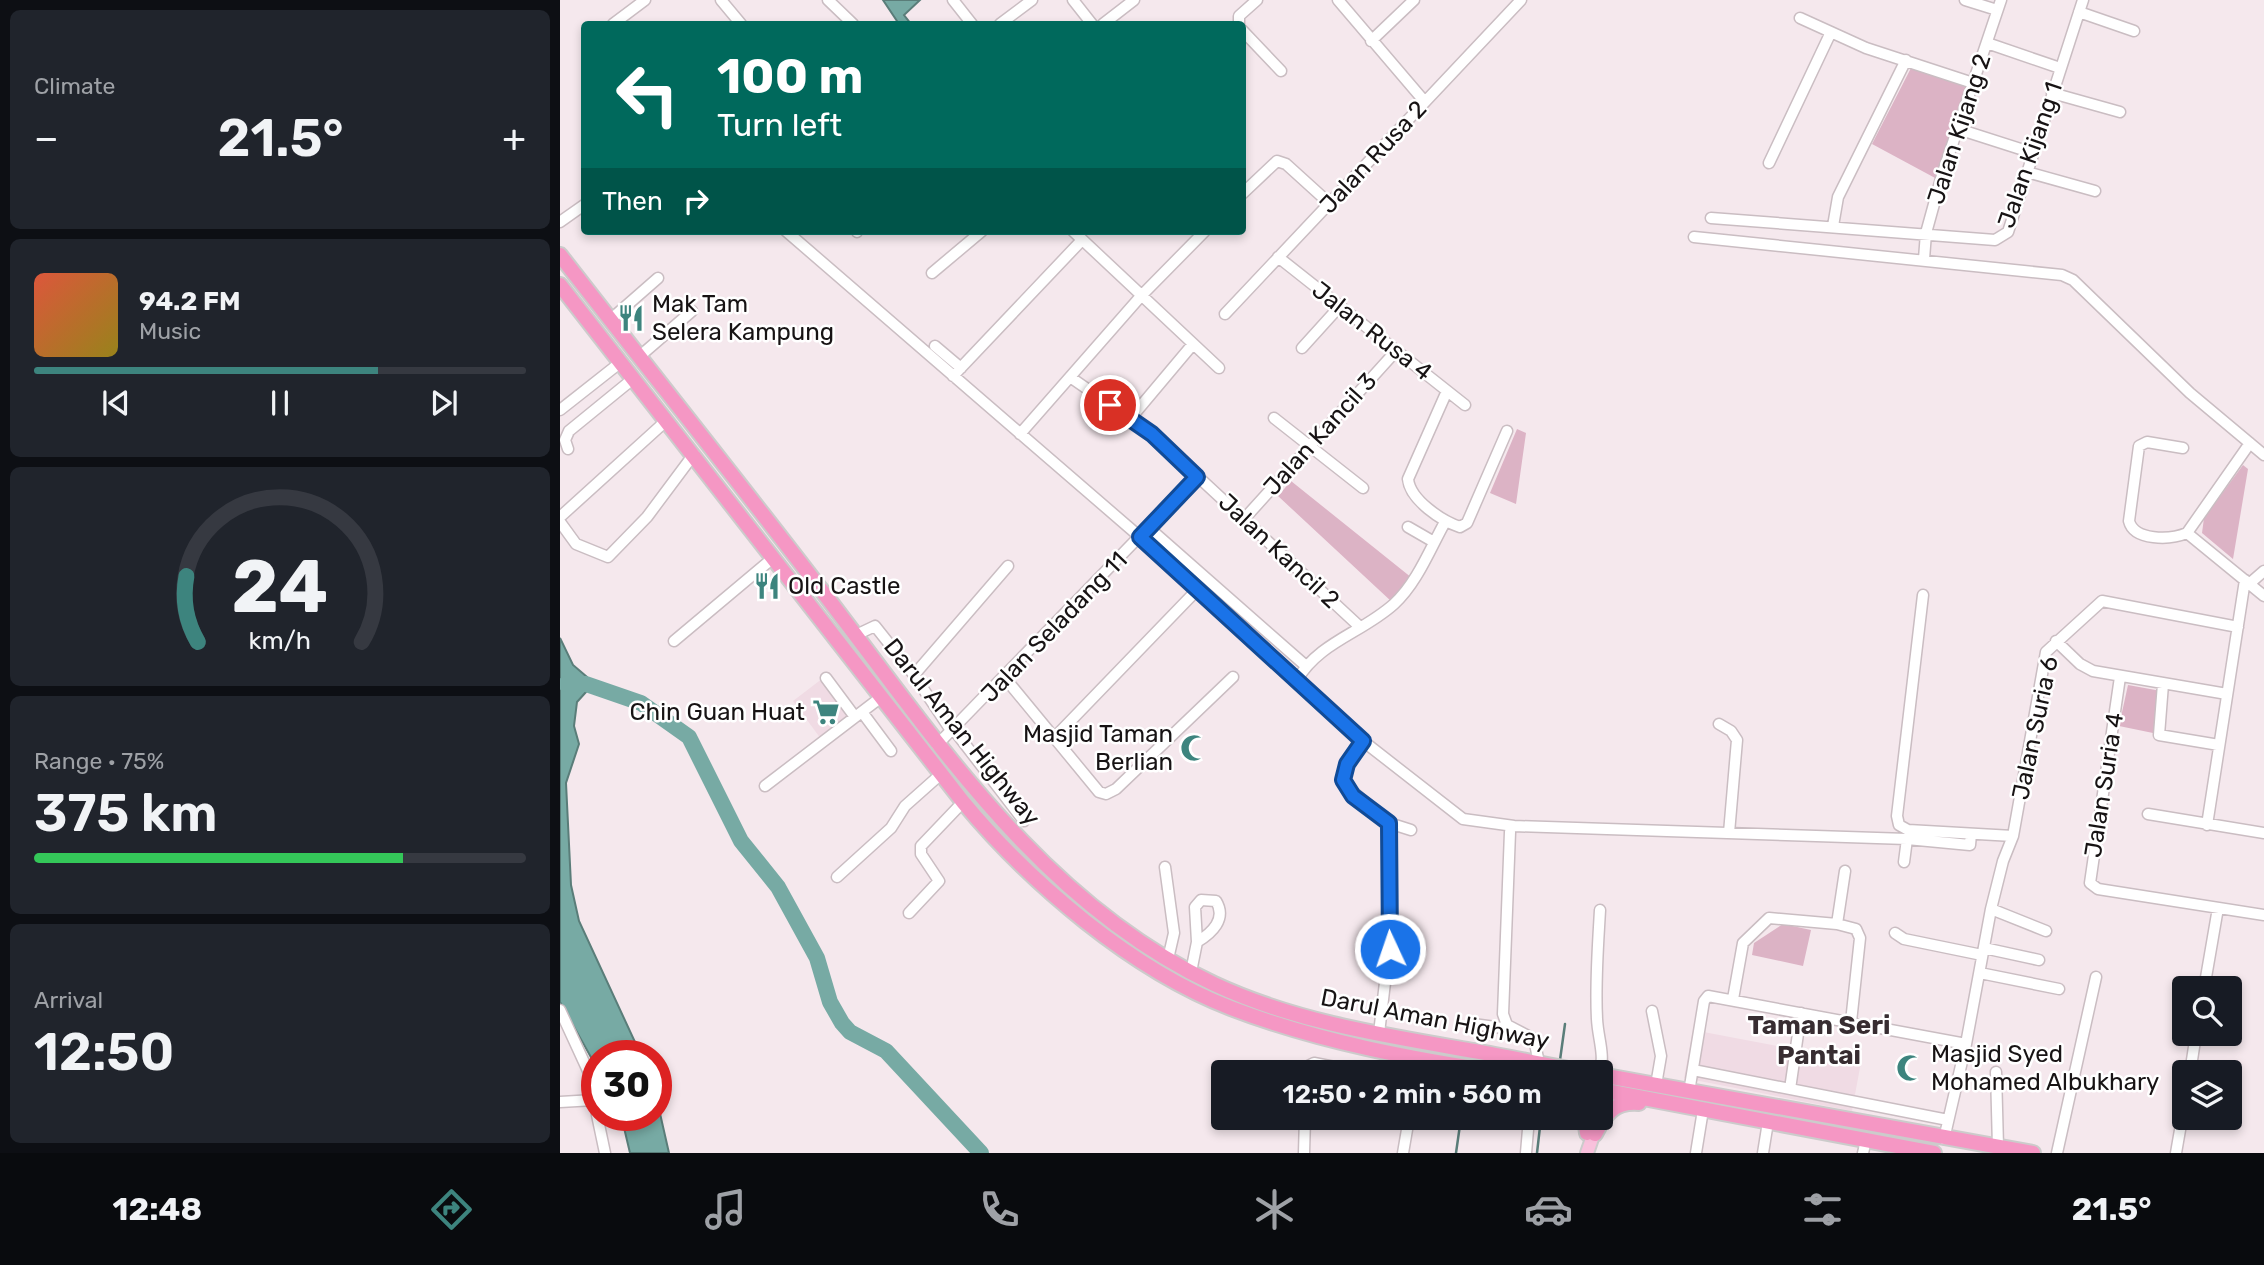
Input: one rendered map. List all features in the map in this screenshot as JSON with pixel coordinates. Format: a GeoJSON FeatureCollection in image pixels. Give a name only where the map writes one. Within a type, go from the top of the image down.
{"type":"FeatureCollection","features":[{"type":"Feature","properties":{"kind":"highway","name":"Darul Aman Highway"},"geometry":{"type":"LineString","coordinates":[[560,255],[856,635],[937,745],[1016,837],[1064,884],[1111,921],[1168,959],[1236,993],[1337,1025],[1523,1060]]}},
{"type":"Feature","properties":{"kind":"highway","name":"Darul Aman Highway"},"geometry":{"type":"LineString","coordinates":[[560,285],[963,802],[1001,846],[1053,895],[1102,933],[1186,986],[1229,1008],[1333,1041],[1411,1056],[1417,1060]]}},
{"type":"Feature","properties":{"kind":"highway"},"geometry":{"type":"LineString","coordinates":[[1613,1076],[1944,1139],[2033,1153]]}},
{"type":"Feature","properties":{"kind":"highway"},"geometry":{"type":"LineString","coordinates":[[1613,1093],[1768,1122],[1865,1147],[1934,1153]]}},
{"type":"Feature","properties":{"kind":"highway"},"geometry":{"type":"LineString","coordinates":[[1613,1108],[1618,1105],[1665,1103]]}},
{"type":"Feature","properties":{"kind":"main road"},"geometry":{"type":"LineString","coordinates":[[1587,1153],[1589,1130]]}},
{"type":"Feature","properties":{"kind":"street"},"geometry":{"type":"LineString","coordinates":[[617,21],[645,0]]}},
{"type":"Feature","properties":{"kind":"street"},"geometry":{"type":"LineString","coordinates":[[721,0],[734,21]]}},
{"type":"Feature","properties":{"kind":"street"},"geometry":{"type":"LineString","coordinates":[[828,0],[850,21]]}},
{"type":"Feature","properties":{"kind":"street"},"geometry":{"type":"LineString","coordinates":[[953,0],[970,21]]}},
{"type":"Feature","properties":{"kind":"street"},"geometry":{"type":"LineString","coordinates":[[1004,21],[1032,0]]}},
{"type":"Feature","properties":{"kind":"street"},"geometry":{"type":"LineString","coordinates":[[1073,0],[1090,21]]}},
{"type":"Feature","properties":{"kind":"street"},"geometry":{"type":"LineString","coordinates":[[1107,21],[1134,0]]}},
{"type":"Feature","properties":{"kind":"street"},"geometry":{"type":"LineString","coordinates":[[1239,21],[1239,16],[1257,0]]}},
{"type":"Feature","properties":{"kind":"street"},"geometry":{"type":"LineString","coordinates":[[1338,0],[1425,102]]}},
{"type":"Feature","properties":{"kind":"street"},"geometry":{"type":"LineString","coordinates":[[1371,41],[1414,0]]}},
{"type":"Feature","properties":{"kind":"street","name":"Jalan Rusa 2"},"geometry":{"type":"LineString","coordinates":[[1225,314],[1521,0]]}},
{"type":"Feature","properties":{"kind":"street"},"geometry":{"type":"LineString","coordinates":[[1965,0],[1999,5]]}},
{"type":"Feature","properties":{"kind":"street","name":"Jalan Kijang 1"},"geometry":{"type":"LineString","coordinates":[[1926,233],[1995,240],[2004,237],[2008,232],[2083,0]]}},
{"type":"Feature","properties":{"kind":"street","name":"Jalan Kijang 2"},"geometry":{"type":"LineString","coordinates":[[1924,260],[1926,233],[1999,5]]}},
{"type":"Feature","properties":{"kind":"street"},"geometry":{"type":"LineString","coordinates":[[2079,12],[2134,31]]}},
{"type":"Feature","properties":{"kind":"street"},"geometry":{"type":"LineString","coordinates":[[1800,18],[1866,48],[1973,83]]}},
{"type":"Feature","properties":{"kind":"street"},"geometry":{"type":"LineString","coordinates":[[1769,163],[1831,32]]}},
{"type":"Feature","properties":{"kind":"street"},"geometry":{"type":"LineString","coordinates":[[1246,34],[1281,71]]}},
{"type":"Feature","properties":{"kind":"street"},"geometry":{"type":"LineString","coordinates":[[1987,43],[2060,68]]}},
{"type":"Feature","properties":{"kind":"street"},"geometry":{"type":"LineString","coordinates":[[1833,226],[1838,197],[1906,60]]}},
{"type":"Feature","properties":{"kind":"street"},"geometry":{"type":"LineString","coordinates":[[2052,93],[2120,112]]}},
{"type":"Feature","properties":{"kind":"street"},"geometry":{"type":"LineString","coordinates":[[1958,128],[2033,153]]}},
{"type":"Feature","properties":{"kind":"street"},"geometry":{"type":"LineString","coordinates":[[1246,190],[1277,161],[1286,164],[1329,202]]}},
{"type":"Feature","properties":{"kind":"street"},"geometry":{"type":"LineString","coordinates":[[2027,172],[2095,191]]}},
{"type":"Feature","properties":{"kind":"street"},"geometry":{"type":"LineString","coordinates":[[560,222],[581,207]]}},
{"type":"Feature","properties":{"kind":"street"},"geometry":{"type":"LineString","coordinates":[[1711,218],[1926,233]]}},
{"type":"Feature","properties":{"kind":"street"},"geometry":{"type":"LineString","coordinates":[[794,235],[957,372],[1020,434],[1140,537],[1363,741],[1469,822],[1514,826],[1907,839],[1970,845],[1971,834]]}},
{"type":"Feature","properties":{"kind":"street"},"geometry":{"type":"LineString","coordinates":[[932,273],[977,235]]}},
{"type":"Feature","properties":{"kind":"street"},"geometry":{"type":"LineString","coordinates":[[1077,235],[1219,368]]}},
{"type":"Feature","properties":{"kind":"street"},"geometry":{"type":"LineString","coordinates":[[1020,434],[1141,296],[1201,235]]}},
{"type":"Feature","properties":{"kind":"street"},"geometry":{"type":"LineString","coordinates":[[1695,237],[2047,272],[2068,277],[2190,393],[2264,455]]}},
{"type":"Feature","properties":{"kind":"street"},"geometry":{"type":"LineString","coordinates":[[957,372],[1082,240]]}},
{"type":"Feature","properties":{"kind":"street","name":"Jalan Rusa 4"},"geometry":{"type":"LineString","coordinates":[[1278,257],[1465,405]]}},
{"type":"Feature","properties":{"kind":"street"},"geometry":{"type":"LineString","coordinates":[[610,320],[658,278]]}},
{"type":"Feature","properties":{"kind":"street"},"geometry":{"type":"LineString","coordinates":[[1301,348],[1339,306]]}},
{"type":"Feature","properties":{"kind":"street"},"geometry":{"type":"LineString","coordinates":[[639,356],[692,311]]}},
{"type":"Feature","properties":{"kind":"street"},"geometry":{"type":"LineString","coordinates":[[1130,419],[1193,344]]}},
{"type":"Feature","properties":{"kind":"street"},"geometry":{"type":"LineString","coordinates":[[936,346],[957,372]]}},
{"type":"Feature","properties":{"kind":"street","name":"Jalan Kancil 3"},"geometry":{"type":"LineString","coordinates":[[1245,517],[1396,351]]}},
{"type":"Feature","properties":{"kind":"street"},"geometry":{"type":"LineString","coordinates":[[560,410],[621,362]]}},
{"type":"Feature","properties":{"kind":"street","name":"Jalan Kancil 2"},"geometry":{"type":"LineString","coordinates":[[1070,377],[1168,448],[1360,627]]}},
{"type":"Feature","properties":{"kind":"street"},"geometry":{"type":"LineString","coordinates":[[568,449],[565,440],[569,431],[634,378]]}},
{"type":"Feature","properties":{"kind":"street"},"geometry":{"type":"LineString","coordinates":[[1447,391],[1408,479],[1413,493],[1445,522],[1460,527],[1467,523],[1507,431]]}},
{"type":"Feature","properties":{"kind":"street"},"geometry":{"type":"LineString","coordinates":[[1274,418],[1363,488]]}},
{"type":"Feature","properties":{"kind":"street"},"geometry":{"type":"LineString","coordinates":[[667,420],[560,519],[576,544],[608,557],[647,516],[694,454]]}},
{"type":"Feature","properties":{"kind":"street"},"geometry":{"type":"LineString","coordinates":[[2183,448],[2147,442],[2139,446],[2129,520],[2130,527],[2139,535],[2178,536],[2187,533],[2250,443]]}},
{"type":"Feature","properties":{"kind":"street","name":"Jalan Kancil 2"},"geometry":{"type":"LineString","coordinates":[[1140,537],[1197,477]]}},
{"type":"Feature","properties":{"kind":"street"},"geometry":{"type":"LineString","coordinates":[[1297,680],[1318,653],[1399,598],[1445,522]]}},
{"type":"Feature","properties":{"kind":"street"},"geometry":{"type":"LineString","coordinates":[[1408,527],[1434,542]]}},
{"type":"Feature","properties":{"kind":"street"},"geometry":{"type":"LineString","coordinates":[[1149,528],[1306,666]]}},
{"type":"Feature","properties":{"kind":"street"},"geometry":{"type":"LineString","coordinates":[[2187,533],[2264,596]]}},
{"type":"Feature","properties":{"kind":"street","name":"Jalan Seladang 11"},"geometry":{"type":"LineString","coordinates":[[937,745],[1140,537]]}},
{"type":"Feature","properties":{"kind":"street"},"geometry":{"type":"LineString","coordinates":[[674,641],[773,558]]}},
{"type":"Feature","properties":{"kind":"street"},"geometry":{"type":"LineString","coordinates":[[914,675],[1008,566]]}},
{"type":"Feature","properties":{"kind":"street"},"geometry":{"type":"LineString","coordinates":[[2207,825],[2247,582],[2264,571]]}},
{"type":"Feature","properties":{"kind":"street"},"geometry":{"type":"LineString","coordinates":[[1055,737],[1196,591]]}},
{"type":"Feature","properties":{"kind":"street"},"geometry":{"type":"LineString","coordinates":[[1923,595],[1897,816],[1899,825],[1908,830],[2013,836]]}},
{"type":"Feature","properties":{"kind":"street","name":"Jalan Suria 6"},"geometry":{"type":"LineString","coordinates":[[1944,1139],[1966,1044],[1991,909],[2003,861],[2013,836],[2044,659],[2056,641],[2102,601],[2238,627]]}},
{"type":"Feature","properties":{"kind":"street"},"geometry":{"type":"LineString","coordinates":[[856,635],[875,626],[1024,821]]}},
{"type":"Feature","properties":{"kind":"street"},"geometry":{"type":"LineString","coordinates":[[2056,641],[2086,668],[2120,677],[2227,694]]}},
{"type":"Feature","properties":{"kind":"street"},"geometry":{"type":"LineString","coordinates":[[1005,678],[1099,792],[1111,794],[1233,677]]}},
{"type":"Feature","properties":{"kind":"street","name":"Jalan Suria 4"},"geometry":{"type":"LineString","coordinates":[[2120,677],[2090,880],[2092,887],[2218,908]]}},
{"type":"Feature","properties":{"kind":"street"},"geometry":{"type":"LineString","coordinates":[[826,678],[891,751]]}},
{"type":"Feature","properties":{"kind":"street"},"geometry":{"type":"LineString","coordinates":[[2163,684],[2159,735],[2219,745]]}},
{"type":"Feature","properties":{"kind":"street"},"geometry":{"type":"LineString","coordinates":[[765,786],[880,698]]}},
{"type":"Feature","properties":{"kind":"street"},"geometry":{"type":"LineString","coordinates":[[1719,724],[1731,731],[1737,740],[1729,833]]}},
{"type":"Feature","properties":{"kind":"street"},"geometry":{"type":"LineString","coordinates":[[1363,741],[1347,764],[1343,780],[1353,796],[1389,823],[1410,830]]}},
{"type":"Feature","properties":{"kind":"street"},"geometry":{"type":"LineString","coordinates":[[837,877],[891,828],[905,806],[941,774]]}},
{"type":"Feature","properties":{"kind":"street"},"geometry":{"type":"LineString","coordinates":[[909,913],[939,881],[921,854],[921,846],[963,802]]}},
{"type":"Feature","properties":{"kind":"street"},"geometry":{"type":"LineString","coordinates":[[2148,814],[2264,834]]}},
{"type":"Feature","properties":{"kind":"street"},"geometry":{"type":"LineString","coordinates":[[1379,1033],[1390,949],[1389,823]]}},
{"type":"Feature","properties":{"kind":"street"},"geometry":{"type":"LineString","coordinates":[[1510,832],[1503,1013],[1512,1029]]}},
{"type":"Feature","properties":{"kind":"street"},"geometry":{"type":"LineString","coordinates":[[1904,862],[1907,839]]}},
{"type":"Feature","properties":{"kind":"street"},"geometry":{"type":"LineString","coordinates":[[1165,867],[1174,933],[1168,959]]}},
{"type":"Feature","properties":{"kind":"street"},"geometry":{"type":"LineString","coordinates":[[1837,924],[1845,871]]}},
{"type":"Feature","properties":{"kind":"street"},"geometry":{"type":"LineString","coordinates":[[2206,976],[2218,908],[2264,915]]}},
{"type":"Feature","properties":{"kind":"street"},"geometry":{"type":"LineString","coordinates":[[1991,909],[2046,931]]}},
{"type":"Feature","properties":{"kind":"street"},"geometry":{"type":"LineString","coordinates":[[1600,910],[1597,1020],[1603,1060]]}},
{"type":"Feature","properties":{"kind":"street"},"geometry":{"type":"LineString","coordinates":[[1733,999],[1744,943],[1766,920],[1778,916],[1837,924],[1856,929],[1860,938],[1851,1022]]}},
{"type":"Feature","properties":{"kind":"street"},"geometry":{"type":"LineString","coordinates":[[1895,933],[1904,939],[2039,960]]}},
{"type":"Feature","properties":{"kind":"street"},"geometry":{"type":"LineString","coordinates":[[1191,972],[1197,942]]}},
{"type":"Feature","properties":{"kind":"street"},"geometry":{"type":"LineString","coordinates":[[1980,972],[2059,989]]}},
{"type":"Feature","properties":{"kind":"street"},"geometry":{"type":"LineString","coordinates":[[2057,1153],[2096,977]]}},
{"type":"Feature","properties":{"kind":"street"},"geometry":{"type":"LineString","coordinates":[[1689,1092],[1704,1001],[1708,996],[1966,1044]]}},
{"type":"Feature","properties":{"kind":"street"},"geometry":{"type":"LineString","coordinates":[[560,1010],[581,1056]]}},
{"type":"Feature","properties":{"kind":"street"},"geometry":{"type":"LineString","coordinates":[[1652,1012],[1661,1056],[1656,1085]]}},
{"type":"Feature","properties":{"kind":"street"},"geometry":{"type":"LineString","coordinates":[[1790,1089],[1801,1013]]}},
{"type":"Feature","properties":{"kind":"street"},"geometry":{"type":"LineString","coordinates":[[1473,1024],[1512,1029],[1534,1039],[1538,1060]]}},
{"type":"Feature","properties":{"kind":"street"},"geometry":{"type":"LineString","coordinates":[[1410,1060],[1411,1056]]}},
{"type":"Feature","properties":{"kind":"street"},"geometry":{"type":"LineString","coordinates":[[1693,1070],[1948,1120]]}},
{"type":"Feature","properties":{"kind":"street"},"geometry":{"type":"LineString","coordinates":[[1996,1072],[1998,1147]]}},
{"type":"Feature","properties":{"kind":"street"},"geometry":{"type":"LineString","coordinates":[[560,1102],[581,1101]]}},
{"type":"Feature","properties":{"kind":"street"},"geometry":{"type":"LineString","coordinates":[[1696,1153],[1703,1110]]}},
{"type":"Feature","properties":{"kind":"street"},"geometry":{"type":"LineString","coordinates":[[1763,1153],[1768,1122]]}},
{"type":"Feature","properties":{"kind":"street"},"geometry":{"type":"LineString","coordinates":[[1304,1153],[1305,1130]]}},
{"type":"Feature","properties":{"kind":"street"},"geometry":{"type":"LineString","coordinates":[[1403,1153],[1407,1130]]}},
{"type":"Feature","properties":{"kind":"street"},"geometry":{"type":"LineString","coordinates":[[1526,1153],[1528,1130]]}},
{"type":"Feature","properties":{"kind":"street"},"geometry":{"type":"LineString","coordinates":[[2176,1153],[2180,1130]]}},
{"type":"Feature","properties":{"kind":"street"},"geometry":{"type":"LineString","coordinates":[[600,1131],[605,1153]]}},
{"type":"Feature","properties":{"kind":"shaded area"},"geometry":{"type":"Polygon","coordinates":[[[883,0],[920,0],[904,15],[909,21],[897,21],[883,0]]]}},
{"type":"Feature","properties":{"kind":"shaded area"},"geometry":{"type":"Polygon","coordinates":[[[1911,68],[1969,88],[1937,179],[1872,144],[1911,68]]]}},
{"type":"Feature","properties":{"kind":"shaded area"},"geometry":{"type":"Polygon","coordinates":[[[1517,429],[1526,433],[1516,504],[1490,493],[1517,429]]]}},
{"type":"Feature","properties":{"kind":"shaded area"},"geometry":{"type":"Polygon","coordinates":[[[2243,465],[2248,469],[2233,559],[2202,533],[2204,518],[2243,465]]]}},
{"type":"Feature","properties":{"kind":"shaded area"},"geometry":{"type":"Polygon","coordinates":[[[1291,481],[1412,578],[1392,602],[1278,496],[1291,481]]]}},
{"type":"Feature","properties":{"kind":"shaded area"},"geometry":{"type":"Polygon","coordinates":[[[560,638],[573,665],[587,677],[586,692],[577,702],[574,726],[579,744],[566,783],[571,885],[579,921],[634,1040],[581,1040],[560,1002],[560,638]]]}},
{"type":"Feature","properties":{"kind":"shaded area"},"geometry":{"type":"Polygon","coordinates":[[[827,675],[856,713],[821,739],[793,701],[827,675]]]}},
{"type":"Feature","properties":{"kind":"shaded area"},"geometry":{"type":"Polygon","coordinates":[[[2128,685],[2161,691],[2153,733],[2119,726],[2128,685]]]}},
{"type":"Feature","properties":{"kind":"shaded area"},"geometry":{"type":"Polygon","coordinates":[[[1783,924],[1811,930],[1803,966],[1752,955],[1754,943],[1783,924]]]}},
{"type":"Feature","properties":{"kind":"shaded area"},"geometry":{"type":"Polygon","coordinates":[[[1693,1030],[1861,1062],[1852,1111],[1684,1078],[1693,1030]]]}},
{"type":"Feature","properties":{"kind":"shaded area"},"geometry":{"type":"Polygon","coordinates":[[[625,1131],[664,1131],[669,1153],[630,1153],[625,1131]]]}},
{"type":"Feature","properties":{"kind":"waterway"},"geometry":{"type":"LineString","coordinates":[[566,684],[586,684],[641,703],[689,737],[741,841],[778,887],[817,958],[830,1002],[842,1023],[850,1032],[886,1051],[981,1153]]}},
{"type":"Feature","properties":{"kind":"waterway"},"geometry":{"type":"LineString","coordinates":[[1560,1060],[1565,1024]]}},
{"type":"Feature","properties":{"kind":"waterway"},"geometry":{"type":"LineString","coordinates":[[1456,1153],[1459,1130]]}},
{"type":"Feature","properties":{"kind":"waterway"},"geometry":{"type":"LineString","coordinates":[[1537,1153],[1540,1130]]}},
{"type":"Feature","properties":{"kind":"place","name":"Mak Tam Selera Kampung"},"geometry":{"type":"Point","coordinates":[631,318]}},
{"type":"Feature","properties":{"kind":"place","name":"Old Castle"},"geometry":{"type":"Point","coordinates":[767,586]}},
{"type":"Feature","properties":{"kind":"place","name":"Chin Guan Huat"},"geometry":{"type":"Point","coordinates":[826,712]}},
{"type":"Feature","properties":{"kind":"place","name":"Masjid Taman Berlian"},"geometry":{"type":"Point","coordinates":[1194,748]}},
{"type":"Feature","properties":{"kind":"place","name":"Masjid Syed Mohamed Albukhary"},"geometry":{"type":"Point","coordinates":[1910,1068]}},
{"type":"Feature","properties":{"kind":"district","name":"Taman Seri Pantai"},"geometry":{"type":"Point","coordinates":[1819,1040]}},
{"type":"Feature","properties":{"kind":"route"},"geometry":{"type":"LineString","coordinates":[[1110,405],[1152,434],[1197,477],[1140,537],[1363,741],[1347,764],[1343,780],[1353,796],[1389,823],[1387,885],[1390,949]]}}]}
